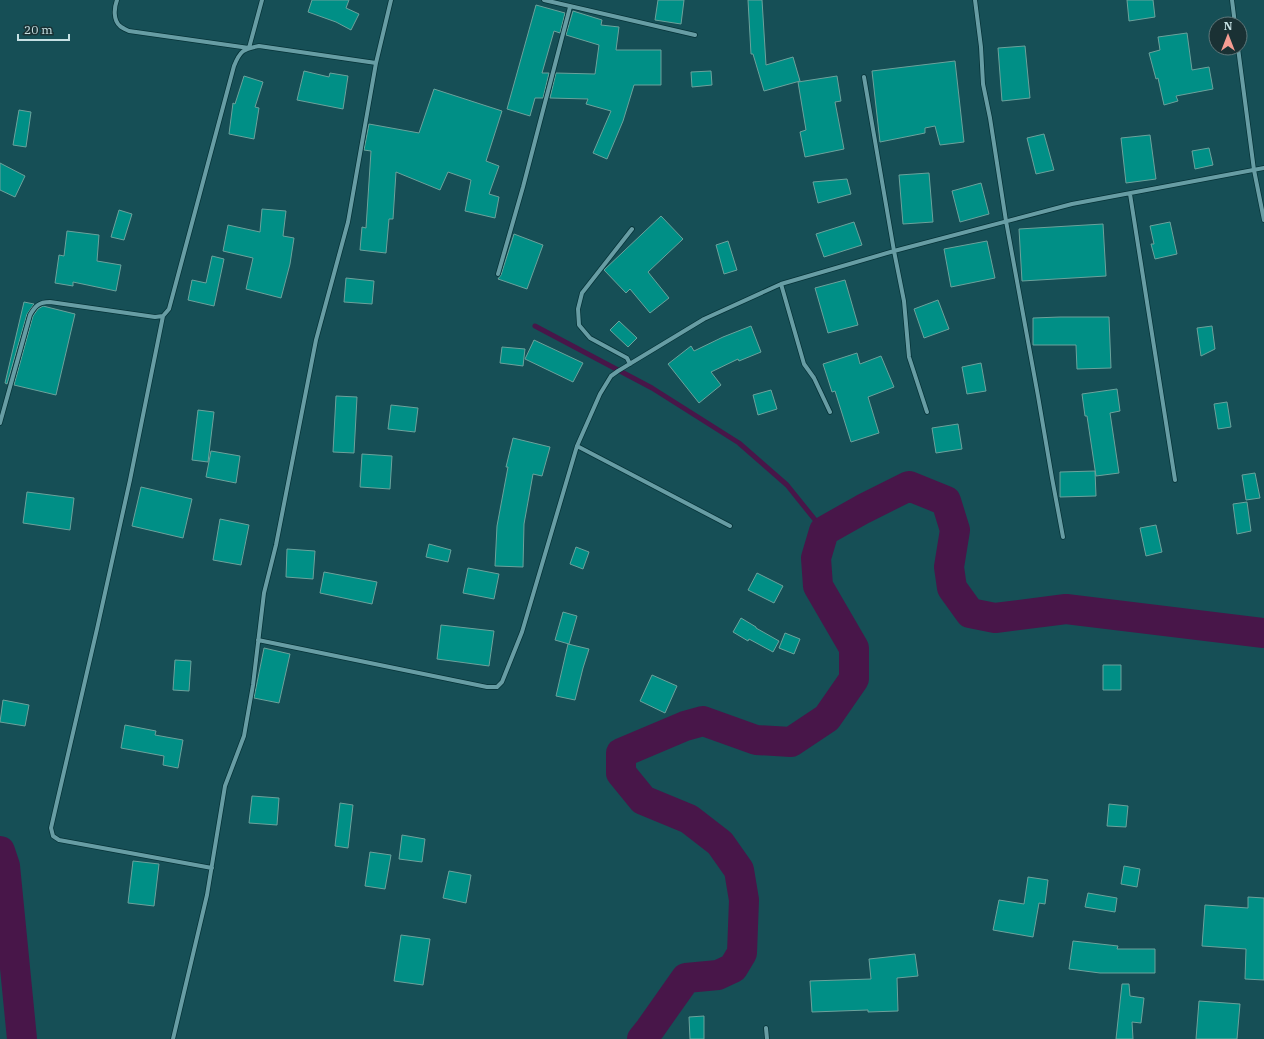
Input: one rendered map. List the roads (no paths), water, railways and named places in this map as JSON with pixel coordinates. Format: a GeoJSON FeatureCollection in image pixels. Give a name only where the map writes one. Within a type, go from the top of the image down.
{"type":"FeatureCollection","features":[{"type":"Feature","properties":{"kind":"street"},"geometry":{"type":"LineString","coordinates":[[117,0],[115,6],[115,19],[120,26],[129,31],[249,48],[259,46],[376,63]]}},
{"type":"Feature","properties":{"kind":"street"},"geometry":{"type":"LineString","coordinates":[[212,868],[59,840],[53,836],[51,828],[128,488],[163,316],[169,309],[234,66],[239,54],[249,48],[262,0]]}},
{"type":"Feature","properties":{"kind":"street"},"geometry":{"type":"LineString","coordinates":[[173,1039],[207,895],[225,786],[244,736],[253,685],[264,593],[276,545],[316,340],[348,222],[376,63],[391,0]]}},
{"type":"Feature","properties":{"kind":"street"},"geometry":{"type":"LineString","coordinates":[[544,0],[695,36]]}},
{"type":"Feature","properties":{"kind":"street"},"geometry":{"type":"LineString","coordinates":[[975,0],[981,47],[983,84],[1063,537]]}},
{"type":"Feature","properties":{"kind":"street"},"geometry":{"type":"LineString","coordinates":[[1232,0],[1234,16]]}},
{"type":"Feature","properties":{"kind":"street"},"geometry":{"type":"LineString","coordinates":[[498,274],[523,187],[570,7]]}},
{"type":"Feature","properties":{"kind":"street"},"geometry":{"type":"LineString","coordinates":[[1239,56],[1254,170],[1264,220]]}},
{"type":"Feature","properties":{"kind":"street"},"geometry":{"type":"LineString","coordinates":[[864,77],[904,301],[909,357],[927,412]]}},
{"type":"Feature","properties":{"kind":"street"},"geometry":{"type":"LineString","coordinates":[[258,640],[487,687],[497,687],[502,682],[522,632],[577,446],[600,394],[611,376],[704,319],[781,284],[894,251],[1072,204],[1264,168]]}},
{"type":"Feature","properties":{"kind":"street"},"geometry":{"type":"LineString","coordinates":[[1130,194],[1175,480]]}},
{"type":"Feature","properties":{"kind":"street"},"geometry":{"type":"LineString","coordinates":[[630,364],[626,358],[590,338],[579,325],[578,309],[582,293],[632,229]]}},
{"type":"Feature","properties":{"kind":"street"},"geometry":{"type":"LineString","coordinates":[[781,284],[804,364],[814,378],[830,412]]}},
{"type":"Feature","properties":{"kind":"street"},"geometry":{"type":"LineString","coordinates":[[0,423],[30,316],[34,307],[42,302],[50,302],[155,317],[163,316]]}},
{"type":"Feature","properties":{"kind":"street"},"geometry":{"type":"LineString","coordinates":[[0,403],[5,405]]}},
{"type":"Feature","properties":{"kind":"street"},"geometry":{"type":"LineString","coordinates":[[577,446],[730,526]]}},
{"type":"Feature","properties":{"kind":"street"},"geometry":{"type":"LineString","coordinates":[[766,1028],[767,1039]]}},
{"type":"Feature","properties":{"kind":"waterway"},"geometry":{"type":"LineString","coordinates":[[535,326],[652,388],[739,443],[787,485],[824,531]]}},
{"type":"Feature","properties":{"kind":"waterway"},"geometry":{"type":"LineString","coordinates":[[642,1039],[686,978],[718,975],[733,968],[742,953],[744,900],[739,870],[720,843],[689,819],[643,800],[621,773],[621,753],[685,726],[703,721],[756,740],[791,742],[827,718],[854,679],[854,648],[818,586],[816,558],[824,531],[909,486],[946,501],[955,530],[949,567],[952,588],[970,613],[995,618],[1066,609],[1264,633]]}},
{"type":"Feature","properties":{"kind":"waterway"},"geometry":{"type":"LineString","coordinates":[[0,851],[5,866],[22,1039]]}}]}
